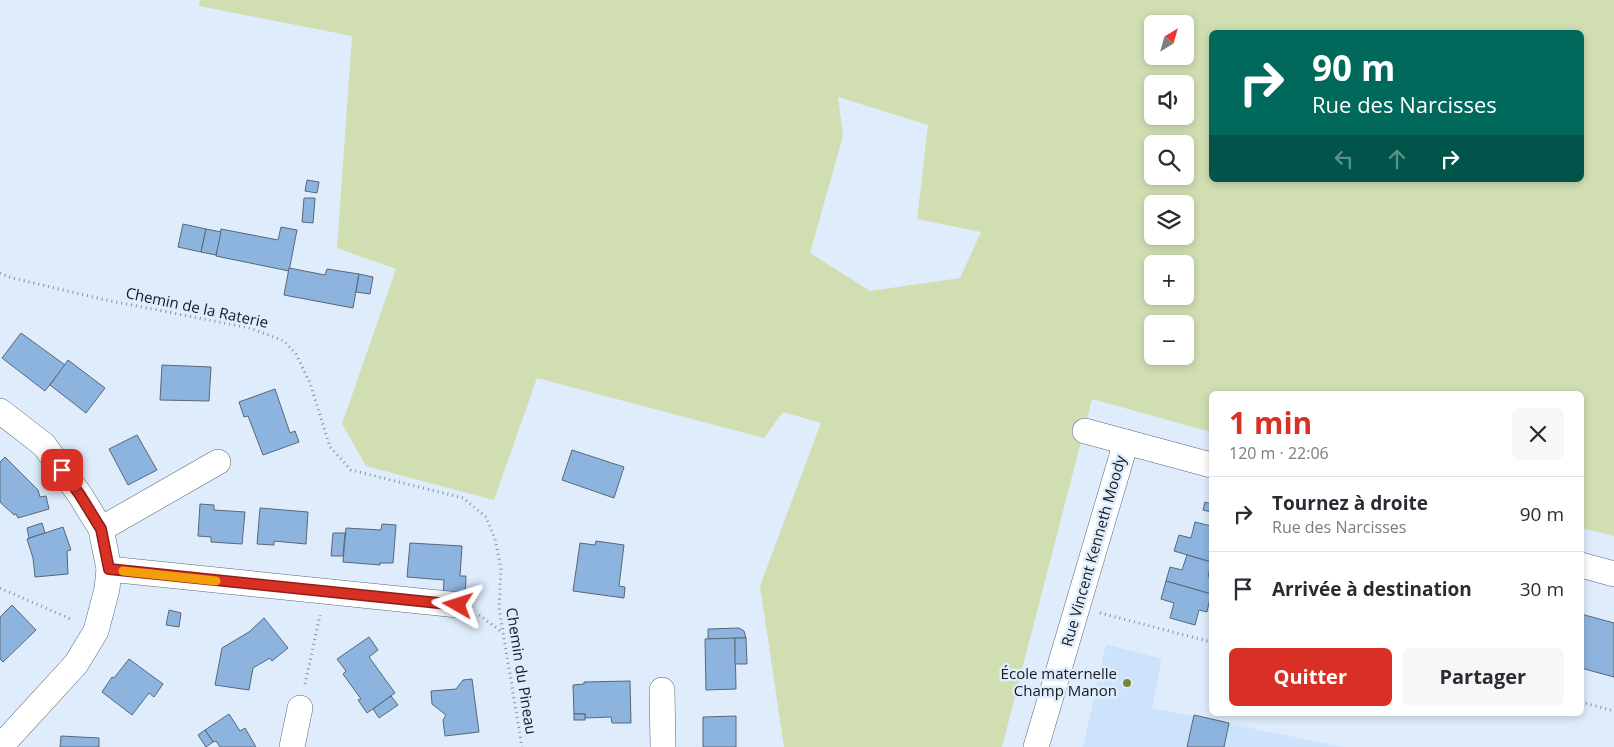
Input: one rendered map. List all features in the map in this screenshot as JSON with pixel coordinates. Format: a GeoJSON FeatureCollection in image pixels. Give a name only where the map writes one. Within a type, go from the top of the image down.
{"type":"FeatureCollection","features":[{"type":"Feature","properties":{"kind":"street"},"geometry":{"type":"LineString","coordinates":[[0,411],[44,444],[80,495],[101,529],[109,569],[107,589],[96,630],[76,664],[0,747]]}},
{"type":"Feature","properties":{"kind":"street"},"geometry":{"type":"LineString","coordinates":[[1085,431],[1209,464]]}},
{"type":"Feature","properties":{"kind":"street","name":"Rue Vincent Kenneth Moody"},"geometry":{"type":"LineString","coordinates":[[1036,747],[1126,442]]}},
{"type":"Feature","properties":{"kind":"street"},"geometry":{"type":"LineString","coordinates":[[101,529],[218,462]]}},
{"type":"Feature","properties":{"kind":"street"},"geometry":{"type":"LineString","coordinates":[[1584,566],[1614,574]]}},
{"type":"Feature","properties":{"kind":"street"},"geometry":{"type":"LineString","coordinates":[[109,569],[458,605]]}},
{"type":"Feature","properties":{"kind":"street"},"geometry":{"type":"LineString","coordinates":[[662,690],[662,747]]}},
{"type":"Feature","properties":{"kind":"street"},"geometry":{"type":"LineString","coordinates":[[292,747],[300,708]]}},
{"type":"Feature","properties":{"kind":"path","name":"Chemin de la Raterie"},"geometry":{"type":"LineString","coordinates":[[0,273],[12,278],[106,300],[250,328],[284,341],[296,354],[310,383],[330,447],[351,470],[463,498],[486,517],[495,539]]}},
{"type":"Feature","properties":{"kind":"path","name":"Chemin du Pineau"},"geometry":{"type":"LineString","coordinates":[[495,539],[501,568],[499,608],[522,747]]}},
{"type":"Feature","properties":{"kind":"path"},"geometry":{"type":"LineString","coordinates":[[0,588],[96,630]]}},
{"type":"Feature","properties":{"kind":"path"},"geometry":{"type":"LineString","coordinates":[[300,708],[325,592]]}},
{"type":"Feature","properties":{"kind":"path"},"geometry":{"type":"LineString","coordinates":[[1078,607],[1209,641]]}},
{"type":"Feature","properties":{"kind":"path"},"geometry":{"type":"LineString","coordinates":[[484,618],[503,632]]}},
{"type":"Feature","properties":{"kind":"path"},"geometry":{"type":"LineString","coordinates":[[1584,703],[1614,711]]}},
{"type":"Feature","properties":{"kind":"shaded area","name":"École maternelle Champ Manon"},"geometry":{"type":"Polygon","coordinates":[[[1106,644],[1162,659],[1152,708],[1344,747],[1083,747],[1106,644]]]}},
{"type":"Feature","properties":{"kind":"green space"},"geometry":{"type":"Polygon","coordinates":[[[200,0],[1614,0],[1614,536],[1584,529],[1584,391],[1209,391],[1209,431],[1092,399],[1002,747],[784,747],[760,586],[821,423],[783,412],[764,438],[537,378],[494,500],[366,466],[342,424],[396,269],[337,248],[352,36],[199,6],[200,0]],[[838,97],[843,136],[810,253],[870,291],[960,278],[981,232],[917,219],[928,125],[838,97]]]}},
{"type":"Feature","properties":{"kind":"building"},"geometry":{"type":"Polygon","coordinates":[[[307,180],[319,182],[317,193],[305,191],[307,180]]]}},
{"type":"Feature","properties":{"kind":"building"},"geometry":{"type":"Polygon","coordinates":[[[304,198],[315,198],[313,223],[302,222],[304,198]]]}},
{"type":"Feature","properties":{"kind":"building"},"geometry":{"type":"Polygon","coordinates":[[[183,224],[206,229],[201,252],[178,247],[183,224]]]}},
{"type":"Feature","properties":{"kind":"building"},"geometry":{"type":"Polygon","coordinates":[[[281,227],[297,230],[289,271],[216,256],[221,229],[278,240],[281,227]]]}},
{"type":"Feature","properties":{"kind":"building"},"geometry":{"type":"Polygon","coordinates":[[[206,229],[221,232],[216,255],[201,252],[206,229]]]}},
{"type":"Feature","properties":{"kind":"building"},"geometry":{"type":"Polygon","coordinates":[[[289,268],[325,275],[327,269],[359,274],[353,308],[284,295],[289,268]]]}},
{"type":"Feature","properties":{"kind":"building"},"geometry":{"type":"Polygon","coordinates":[[[359,274],[373,277],[370,294],[356,292],[359,274]]]}},
{"type":"Feature","properties":{"kind":"building"},"geometry":{"type":"Polygon","coordinates":[[[21,333],[65,365],[45,391],[2,358],[21,333]]]}},
{"type":"Feature","properties":{"kind":"building"},"geometry":{"type":"Polygon","coordinates":[[[68,360],[105,388],[86,413],[50,385],[68,360]]]}},
{"type":"Feature","properties":{"kind":"building"},"geometry":{"type":"Polygon","coordinates":[[[162,365],[211,367],[209,401],[160,400],[162,365]]]}},
{"type":"Feature","properties":{"kind":"building"},"geometry":{"type":"Polygon","coordinates":[[[275,389],[290,433],[295,431],[299,442],[263,455],[248,416],[244,417],[239,402],[275,389]]]}},
{"type":"Feature","properties":{"kind":"building"},"geometry":{"type":"Polygon","coordinates":[[[137,435],[157,470],[128,485],[109,449],[137,435]]]}},
{"type":"Feature","properties":{"kind":"building"},"geometry":{"type":"Polygon","coordinates":[[[572,450],[624,467],[614,498],[562,480],[572,450]]]}},
{"type":"Feature","properties":{"kind":"building"},"geometry":{"type":"Polygon","coordinates":[[[5,457],[38,490],[40,497],[46,496],[49,509],[18,518],[16,514],[14,515],[0,502],[0,462],[5,457]]]}},
{"type":"Feature","properties":{"kind":"building"},"geometry":{"type":"Polygon","coordinates":[[[1205,502],[1209,503],[1209,512],[1203,510],[1205,502]]]}},
{"type":"Feature","properties":{"kind":"building"},"geometry":{"type":"Polygon","coordinates":[[[200,504],[214,505],[214,510],[245,512],[242,544],[211,542],[211,537],[198,536],[200,504]]]}},
{"type":"Feature","properties":{"kind":"building"},"geometry":{"type":"Polygon","coordinates":[[[260,508],[308,512],[306,544],[274,541],[274,545],[257,544],[260,508]]]}},
{"type":"Feature","properties":{"kind":"building"},"geometry":{"type":"Polygon","coordinates":[[[1195,522],[1209,526],[1209,561],[1174,551],[1179,535],[1191,538],[1195,522]]]}},
{"type":"Feature","properties":{"kind":"building"},"geometry":{"type":"Polygon","coordinates":[[[42,523],[45,533],[29,538],[27,528],[42,523]]]}},
{"type":"Feature","properties":{"kind":"building"},"geometry":{"type":"Polygon","coordinates":[[[382,524],[396,525],[393,563],[380,563],[380,565],[343,562],[346,528],[381,530],[382,524]]]}},
{"type":"Feature","properties":{"kind":"building"},"geometry":{"type":"Polygon","coordinates":[[[63,527],[71,550],[67,551],[68,574],[35,577],[33,558],[27,539],[63,527]]]}},
{"type":"Feature","properties":{"kind":"building"},"geometry":{"type":"Polygon","coordinates":[[[333,533],[345,533],[343,556],[331,556],[333,533]]]}},
{"type":"Feature","properties":{"kind":"building"},"geometry":{"type":"Polygon","coordinates":[[[596,541],[624,545],[619,586],[625,587],[624,598],[573,591],[580,543],[595,545],[596,541]]]}},
{"type":"Feature","properties":{"kind":"building"},"geometry":{"type":"Polygon","coordinates":[[[410,543],[462,546],[460,576],[466,576],[465,597],[443,595],[444,580],[407,577],[410,543]]]}},
{"type":"Feature","properties":{"kind":"building"},"geometry":{"type":"Polygon","coordinates":[[[1187,555],[1209,561],[1209,593],[1166,581],[1170,567],[1182,570],[1187,555]]]}},
{"type":"Feature","properties":{"kind":"building"},"geometry":{"type":"Polygon","coordinates":[[[1166,581],[1209,593],[1207,612],[1199,610],[1195,625],[1170,618],[1174,603],[1161,599],[1166,581]]]}},
{"type":"Feature","properties":{"kind":"building"},"geometry":{"type":"Polygon","coordinates":[[[12,605],[36,630],[3,662],[0,659],[0,617],[12,605]]]}},
{"type":"Feature","properties":{"kind":"building"},"geometry":{"type":"Polygon","coordinates":[[[169,610],[181,613],[179,627],[166,625],[169,610]]]}},
{"type":"Feature","properties":{"kind":"building"},"geometry":{"type":"Polygon","coordinates":[[[1584,615],[1614,623],[1614,677],[1584,669],[1584,615]]]}},
{"type":"Feature","properties":{"kind":"building"},"geometry":{"type":"Polygon","coordinates":[[[264,618],[288,648],[272,661],[270,658],[253,668],[249,690],[215,685],[222,648],[249,632],[264,618]]]}},
{"type":"Feature","properties":{"kind":"building"},"geometry":{"type":"Polygon","coordinates":[[[739,628],[744,631],[746,638],[708,639],[708,629],[739,628]]]}},
{"type":"Feature","properties":{"kind":"building"},"geometry":{"type":"Polygon","coordinates":[[[369,637],[378,650],[369,657],[395,693],[367,713],[358,700],[361,699],[343,674],[346,671],[337,659],[369,637]]]}},
{"type":"Feature","properties":{"kind":"building"},"geometry":{"type":"Polygon","coordinates":[[[735,638],[736,689],[706,690],[705,639],[735,638]]]}},
{"type":"Feature","properties":{"kind":"building"},"geometry":{"type":"Polygon","coordinates":[[[735,638],[746,638],[747,664],[735,664],[735,638]]]}},
{"type":"Feature","properties":{"kind":"building"},"geometry":{"type":"Polygon","coordinates":[[[129,659],[163,684],[154,697],[149,693],[132,715],[102,692],[112,677],[114,678],[129,659]]]}},
{"type":"Feature","properties":{"kind":"building"},"geometry":{"type":"Polygon","coordinates":[[[472,679],[479,732],[445,736],[443,720],[446,715],[432,704],[431,691],[456,689],[463,680],[472,679]]]}},
{"type":"Feature","properties":{"kind":"building"},"geometry":{"type":"Polygon","coordinates":[[[630,681],[631,723],[612,723],[611,717],[585,718],[585,714],[574,714],[573,685],[584,684],[584,682],[630,681]]]}},
{"type":"Feature","properties":{"kind":"building"},"geometry":{"type":"Polygon","coordinates":[[[391,696],[398,705],[379,718],[373,709],[391,696]]]}},
{"type":"Feature","properties":{"kind":"building"},"geometry":{"type":"Polygon","coordinates":[[[229,714],[240,731],[245,728],[256,747],[220,747],[216,741],[213,742],[205,730],[229,714]]]}},
{"type":"Feature","properties":{"kind":"building"},"geometry":{"type":"Polygon","coordinates":[[[574,714],[585,714],[585,720],[574,720],[574,714]]]}},
{"type":"Feature","properties":{"kind":"building"},"geometry":{"type":"Polygon","coordinates":[[[1194,715],[1229,723],[1224,747],[1187,747],[1194,715]]]}},
{"type":"Feature","properties":{"kind":"building"},"geometry":{"type":"Polygon","coordinates":[[[736,716],[736,747],[703,747],[703,717],[736,716]]]}},
{"type":"Feature","properties":{"kind":"building"},"geometry":{"type":"Polygon","coordinates":[[[205,730],[213,742],[206,747],[198,735],[205,730]]]}},
{"type":"Feature","properties":{"kind":"building"},"geometry":{"type":"Polygon","coordinates":[[[61,736],[99,738],[99,747],[60,747],[61,736]]]}},
{"type":"Feature","properties":{"kind":"slow traffic"},"geometry":{"type":"LineString","coordinates":[[123,571],[216,581]]}},
{"type":"Feature","properties":{"kind":"place","name":"École maternelle Champ Manon"},"geometry":{"type":"Point","coordinates":[1127,683]}},
{"type":"Feature","properties":{"kind":"route"},"geometry":{"type":"LineString","coordinates":[[62,470],[101,529],[109,569],[458,605]]}}]}
